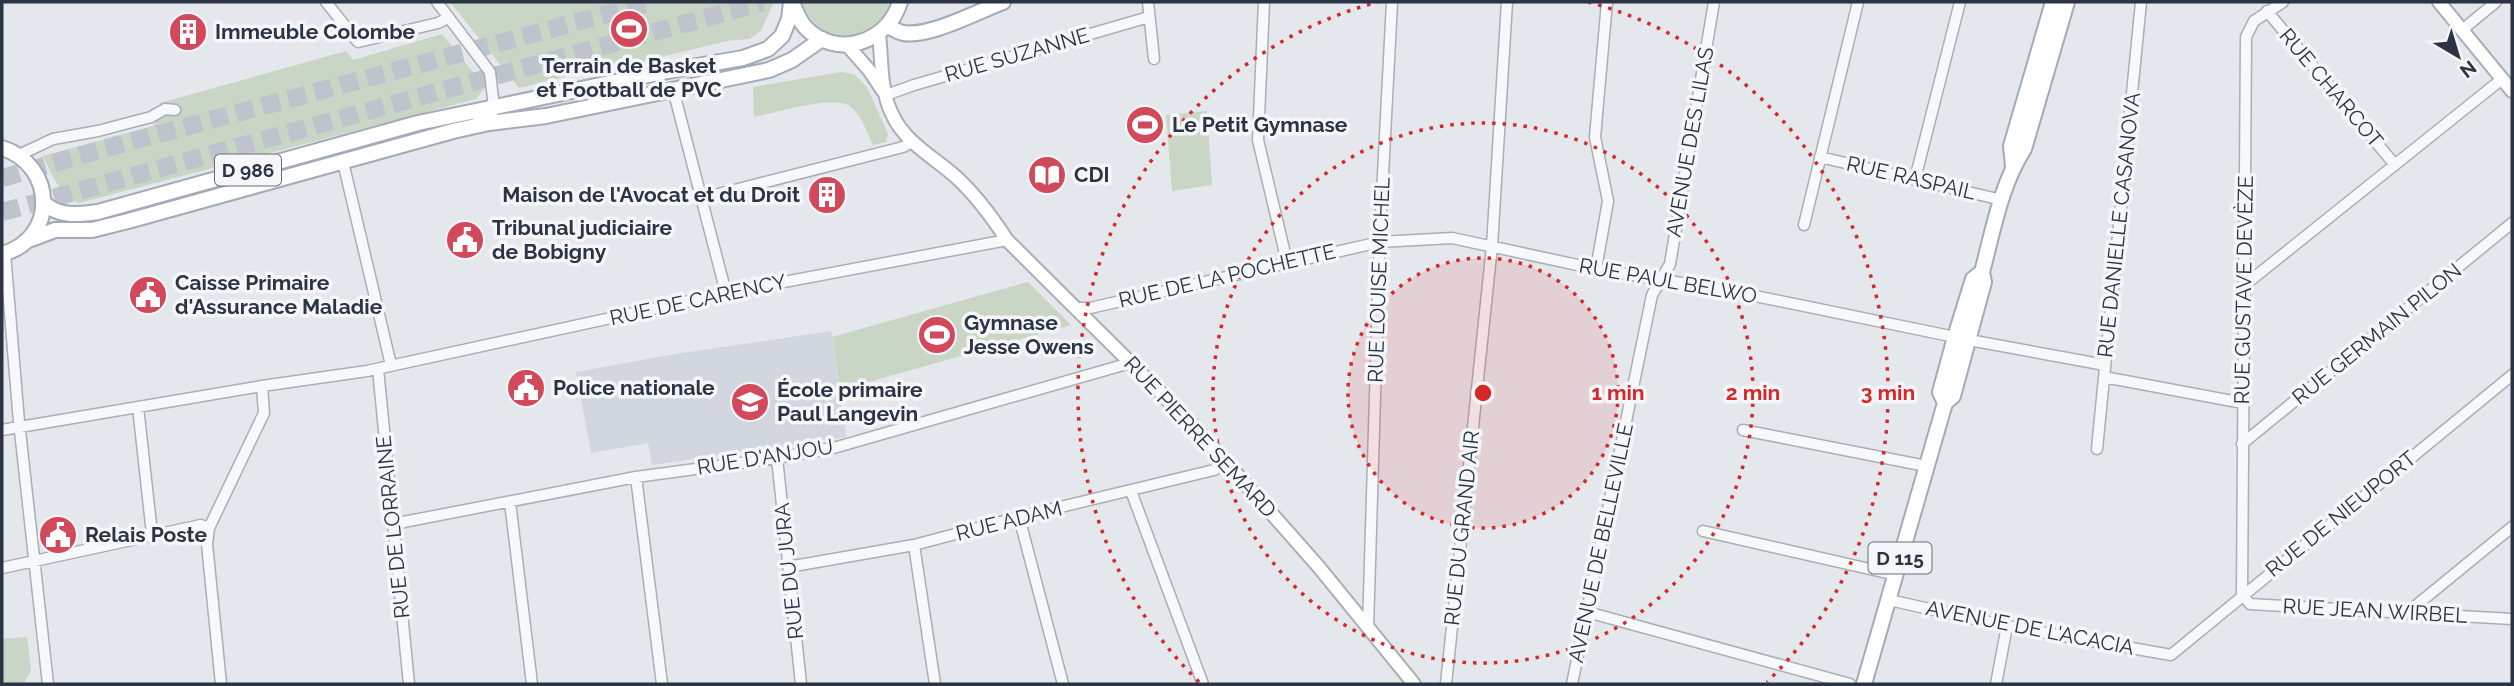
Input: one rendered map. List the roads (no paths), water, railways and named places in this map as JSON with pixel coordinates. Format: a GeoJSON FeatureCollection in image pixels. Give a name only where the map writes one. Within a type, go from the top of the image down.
{"type":"FeatureCollection","features":[{"type":"Feature","properties":{"kind":"main road"},"geometry":{"type":"LineString","coordinates":[[791,2],[803,25],[822,39],[847,45],[863,42],[883,30],[897,12],[900,2]]}},
{"type":"Feature","properties":{"kind":"main road","name":"D 986"},"geometry":{"type":"LineString","coordinates":[[43,202],[50,209],[65,213],[98,212],[418,123],[761,52],[782,36],[789,19],[791,2]]}},
{"type":"Feature","properties":{"kind":"main road"},"geometry":{"type":"LineString","coordinates":[[883,30],[902,33],[927,30],[1003,2]]}},
{"type":"Feature","properties":{"kind":"main road"},"geometry":{"type":"LineString","coordinates":[[2013,166],[2011,146],[2053,2]]}},
{"type":"Feature","properties":{"kind":"main road","name":"D 115"},"geometry":{"type":"LineString","coordinates":[[1864,684],[1945,402],[1953,396],[1962,339],[1984,282],[1982,272],[2002,200],[2013,166],[2024,149],[2067,2]]}},
{"type":"Feature","properties":{"kind":"main road"},"geometry":{"type":"LineString","coordinates":[[2439,2],[2512,91]]}},
{"type":"Feature","properties":{"kind":"main road","name":"RUE PIERRE SEMARD"},"geometry":{"type":"LineString","coordinates":[[883,30],[886,95],[891,114],[912,142],[956,177],[977,199],[1007,240],[1195,427],[1318,565],[1414,684]]}},
{"type":"Feature","properties":{"kind":"main road","name":"D 986"},"geometry":{"type":"LineString","coordinates":[[26,241],[55,230],[92,230],[104,227],[453,131],[558,113],[769,70],[792,60],[822,39]]}},
{"type":"Feature","properties":{"kind":"main road","name":"RUE PIERRE SEMARD"},"geometry":{"type":"LineString","coordinates":[[847,45],[886,95]]}},
{"type":"Feature","properties":{"kind":"main road"},"geometry":{"type":"LineString","coordinates":[[4,253],[26,241],[37,226],[43,202],[42,184],[29,164],[8,148]]}},
{"type":"Feature","properties":{"kind":"street"},"geometry":{"type":"LineString","coordinates":[[326,2],[358,42],[449,18]]}},
{"type":"Feature","properties":{"kind":"street"},"geometry":{"type":"LineString","coordinates":[[437,2],[490,72],[494,108],[491,116],[453,131]]}},
{"type":"Feature","properties":{"kind":"street"},"geometry":{"type":"LineString","coordinates":[[1147,2],[1154,59]]}},
{"type":"Feature","properties":{"kind":"street"},"geometry":{"type":"LineString","coordinates":[[1264,2],[1258,140],[1287,262]]}},
{"type":"Feature","properties":{"kind":"street","name":"RUE LOUISE MICHEL"},"geometry":{"type":"LineString","coordinates":[[1368,628],[1380,242],[1392,2]]}},
{"type":"Feature","properties":{"kind":"street","name":"RUE DU GRAND AIR"},"geometry":{"type":"LineString","coordinates":[[1446,684],[1492,246],[1507,2]]}},
{"type":"Feature","properties":{"kind":"street"},"geometry":{"type":"LineString","coordinates":[[1596,269],[1608,201],[1595,137],[1607,2]]}},
{"type":"Feature","properties":{"kind":"street","name":"AVENUE DES LILAS"},"geometry":{"type":"LineString","coordinates":[[1661,280],[1670,264],[1714,2]]}},
{"type":"Feature","properties":{"kind":"street"},"geometry":{"type":"LineString","coordinates":[[1804,225],[1858,2]]}},
{"type":"Feature","properties":{"kind":"street"},"geometry":{"type":"LineString","coordinates":[[1915,179],[1960,2]]}},
{"type":"Feature","properties":{"kind":"street","name":"RUE DANIELLE CASANOVA"},"geometry":{"type":"LineString","coordinates":[[2097,449],[2141,2]]}},
{"type":"Feature","properties":{"kind":"street","name":"RUE GUSTAVE DEVÈZE"},"geometry":{"type":"LineString","coordinates":[[2242,594],[2246,37],[2254,21],[2283,2]]}},
{"type":"Feature","properties":{"kind":"street"},"geometry":{"type":"LineString","coordinates":[[2462,30],[2496,2]]}},
{"type":"Feature","properties":{"kind":"street","name":"RUE CHARCOT"},"geometry":{"type":"LineString","coordinates":[[2267,11],[2395,165]]}},
{"type":"Feature","properties":{"kind":"street","name":"RUE SUZANNE"},"geometry":{"type":"LineString","coordinates":[[886,95],[1149,17]]}},
{"type":"Feature","properties":{"kind":"street"},"geometry":{"type":"LineString","coordinates":[[2246,284],[2502,79]]}},
{"type":"Feature","properties":{"kind":"street"},"geometry":{"type":"LineString","coordinates":[[673,89],[726,293]]}},
{"type":"Feature","properties":{"kind":"street"},"geometry":{"type":"LineString","coordinates":[[8,148],[98,131],[151,117],[164,109],[175,110]]}},
{"type":"Feature","properties":{"kind":"street"},"geometry":{"type":"LineString","coordinates":[[703,198],[903,147],[912,142]]}},
{"type":"Feature","properties":{"kind":"street","name":"RUE RASPAIL"},"geometry":{"type":"LineString","coordinates":[[1820,157],[2002,200]]}},
{"type":"Feature","properties":{"kind":"street"},"geometry":{"type":"LineString","coordinates":[[343,162],[391,365]]}},
{"type":"Feature","properties":{"kind":"street","name":"RUE GERMAIN PILON"},"geometry":{"type":"LineString","coordinates":[[2242,444],[2512,223]]}},
{"type":"Feature","properties":{"kind":"street","name":"RUE PAUL BELWO"},"geometry":{"type":"LineString","coordinates":[[1380,242],[1452,238],[1596,269],[1745,294],[1962,339],[2105,365]]}},
{"type":"Feature","properties":{"kind":"street","name":"RUE DE CARENCY"},"geometry":{"type":"LineString","coordinates":[[2,430],[377,369],[726,293],[1007,240]]}},
{"type":"Feature","properties":{"kind":"street","name":"RUE DE LA POCHETTE"},"geometry":{"type":"LineString","coordinates":[[1075,308],[1090,307],[1380,242]]}},
{"type":"Feature","properties":{"kind":"street"},"geometry":{"type":"LineString","coordinates":[[4,253],[48,684]]}},
{"type":"Feature","properties":{"kind":"street","name":"AVENUE DE BELLEVILLE"},"geometry":{"type":"LineString","coordinates":[[1572,684],[1652,295],[1661,280]]}},
{"type":"Feature","properties":{"kind":"street","name":"RUE D'ANJOU"},"geometry":{"type":"LineString","coordinates":[[393,524],[636,477],[837,447],[1130,363]]}},
{"type":"Feature","properties":{"kind":"street","name":"RUE DE LORRAINE"},"geometry":{"type":"LineString","coordinates":[[377,369],[408,684]]}},
{"type":"Feature","properties":{"kind":"street","name":"RUE DE NIEUPORT"},"geometry":{"type":"LineString","coordinates":[[2171,655],[2512,375]]}},
{"type":"Feature","properties":{"kind":"street"},"geometry":{"type":"LineString","coordinates":[[2104,377],[2243,402]]}},
{"type":"Feature","properties":{"kind":"street"},"geometry":{"type":"LineString","coordinates":[[221,684],[207,544],[209,528],[264,413],[262,386]]}},
{"type":"Feature","properties":{"kind":"street"},"geometry":{"type":"LineString","coordinates":[[138,407],[152,534]]}},
{"type":"Feature","properties":{"kind":"street"},"geometry":{"type":"LineString","coordinates":[[1743,430],[1926,466]]}},
{"type":"Feature","properties":{"kind":"street","name":"RUE DU JURA"},"geometry":{"type":"LineString","coordinates":[[777,458],[801,684]]}},
{"type":"Feature","properties":{"kind":"street","name":"RUE ADAM"},"geometry":{"type":"LineString","coordinates":[[788,567],[914,545],[1214,470],[1227,463]]}},
{"type":"Feature","properties":{"kind":"street"},"geometry":{"type":"LineString","coordinates":[[636,477],[662,684]]}},
{"type":"Feature","properties":{"kind":"street"},"geometry":{"type":"LineString","coordinates":[[1131,491],[1203,684]]}},
{"type":"Feature","properties":{"kind":"street"},"geometry":{"type":"LineString","coordinates":[[510,502],[532,684]]}},
{"type":"Feature","properties":{"kind":"street"},"geometry":{"type":"LineString","coordinates":[[1019,517],[1063,684]]}},
{"type":"Feature","properties":{"kind":"street"},"geometry":{"type":"LineString","coordinates":[[2,568],[201,524],[209,528]]}},
{"type":"Feature","properties":{"kind":"street"},"geometry":{"type":"LineString","coordinates":[[2408,612],[2512,527]]}},
{"type":"Feature","properties":{"kind":"street"},"geometry":{"type":"LineString","coordinates":[[1703,531],[1896,575]]}},
{"type":"Feature","properties":{"kind":"street"},"geometry":{"type":"LineString","coordinates":[[914,545],[935,684]]}},
{"type":"Feature","properties":{"kind":"street","name":"RUE JEAN WIRBEL"},"geometry":{"type":"LineString","coordinates":[[2242,594],[2250,604],[2512,619]]}},
{"type":"Feature","properties":{"kind":"street","name":"AVENUE DE L'ACACIA"},"geometry":{"type":"LineString","coordinates":[[1889,600],[2007,626],[2171,655]]}},
{"type":"Feature","properties":{"kind":"street"},"geometry":{"type":"LineString","coordinates":[[1587,612],[1850,684]]}},
{"type":"Feature","properties":{"kind":"street"},"geometry":{"type":"LineString","coordinates":[[1996,684],[2007,626]]}},
{"type":"Feature","properties":{"kind":"tunnel"},"geometry":{"type":"LineString","coordinates":[[2,178],[652,2]]}},
{"type":"Feature","properties":{"kind":"tunnel"},"geometry":{"type":"LineString","coordinates":[[2,212],[763,2]]}},
{"type":"Feature","properties":{"kind":"place","name":"Terrain de Basket et Football de PVC"},"geometry":{"type":"Point","coordinates":[629,29]}},
{"type":"Feature","properties":{"kind":"place","name":"Immeuble Colombe"},"geometry":{"type":"Point","coordinates":[188,32]}},
{"type":"Feature","properties":{"kind":"place","name":"Le Petit Gymnase"},"geometry":{"type":"Point","coordinates":[1145,125]}},
{"type":"Feature","properties":{"kind":"place","name":"CDI"},"geometry":{"type":"Point","coordinates":[1047,175]}},
{"type":"Feature","properties":{"kind":"place","name":"Maison de l'Avocat et du Droit"},"geometry":{"type":"Point","coordinates":[827,195]}},
{"type":"Feature","properties":{"kind":"place","name":"Tribunal judiciaire de Bobigny"},"geometry":{"type":"Point","coordinates":[465,240]}},
{"type":"Feature","properties":{"kind":"place","name":"Caisse Primaire d'Assurance Maladie"},"geometry":{"type":"Point","coordinates":[148,295]}},
{"type":"Feature","properties":{"kind":"place","name":"Gymnase Jesse Owens"},"geometry":{"type":"Point","coordinates":[937,335]}},
{"type":"Feature","properties":{"kind":"place","name":"Police nationale"},"geometry":{"type":"Point","coordinates":[526,388]}},
{"type":"Feature","properties":{"kind":"place","name":"École primaire Paul Langevin"},"geometry":{"type":"Point","coordinates":[750,402]}},
{"type":"Feature","properties":{"kind":"place","name":"Relais Poste"},"geometry":{"type":"Point","coordinates":[58,535]}}]}
